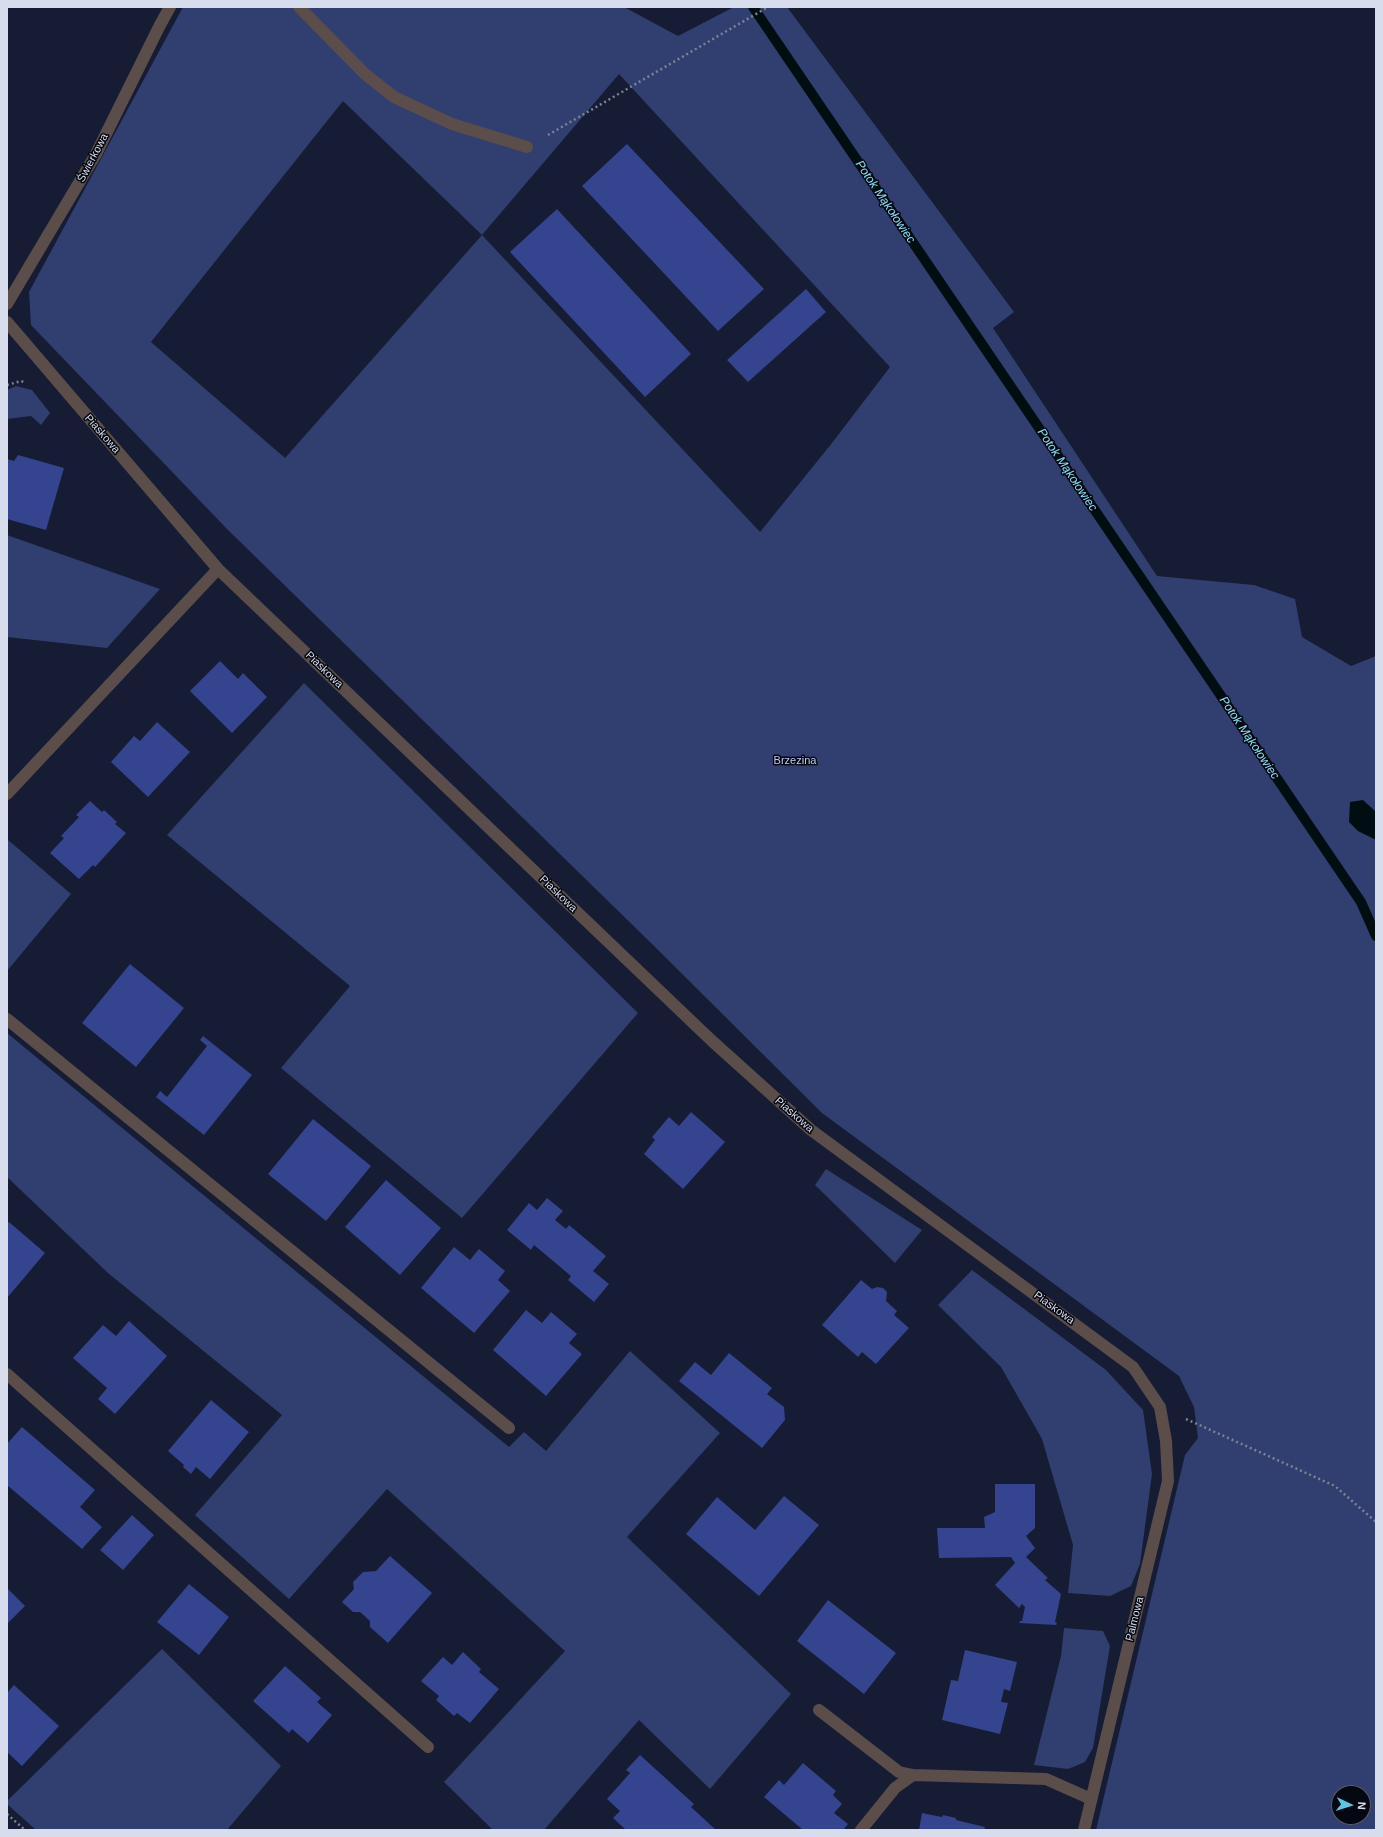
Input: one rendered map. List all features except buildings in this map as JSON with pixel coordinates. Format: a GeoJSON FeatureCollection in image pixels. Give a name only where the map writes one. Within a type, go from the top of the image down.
{"type":"FeatureCollection","features":[{"type":"Feature","properties":{"kind":"street","name":"Świerkowa"},"geometry":{"type":"LineString","coordinates":[[7,304],[96,154],[170,7]]}},
{"type":"Feature","properties":{"kind":"street"},"geometry":{"type":"LineString","coordinates":[[299,7],[366,74],[394,97],[452,124],[527,147]]}},
{"type":"Feature","properties":{"kind":"street","name":"Piaskowa"},"geometry":{"type":"LineString","coordinates":[[7,322],[218,569],[711,1040],[811,1130],[1133,1367],[1160,1407]]}},
{"type":"Feature","properties":{"kind":"street"},"geometry":{"type":"LineString","coordinates":[[7,794],[218,569]]}},
{"type":"Feature","properties":{"kind":"street"},"geometry":{"type":"LineString","coordinates":[[7,1019],[509,1428]]}},
{"type":"Feature","properties":{"kind":"street"},"geometry":{"type":"LineString","coordinates":[[7,1374],[428,1747]]}},
{"type":"Feature","properties":{"kind":"street","name":"Palmowa"},"geometry":{"type":"LineString","coordinates":[[1084,1830],[1168,1481],[1166,1441],[1160,1407]]}},
{"type":"Feature","properties":{"kind":"street"},"geometry":{"type":"LineString","coordinates":[[819,1710],[899,1772],[913,1775],[1046,1779],[1092,1799]]}},
{"type":"Feature","properties":{"kind":"street"},"geometry":{"type":"LineString","coordinates":[[861,1830],[896,1788],[913,1775]]}},
{"type":"Feature","properties":{"kind":"path"},"geometry":{"type":"LineString","coordinates":[[527,147],[768,7]]}},
{"type":"Feature","properties":{"kind":"path"},"geometry":{"type":"LineString","coordinates":[[1160,1407],[1335,1486],[1376,1522]]}},
{"type":"Feature","properties":{"kind":"path"},"geometry":{"type":"LineString","coordinates":[[7,1814],[25,1830]]}},
{"type":"Feature","properties":{"kind":"green space","name":"Brzezina"},"geometry":{"type":"Polygon","coordinates":[[[183,7],[624,7],[678,36],[734,7],[787,7],[1014,312],[993,328],[1157,576],[1254,585],[1295,599],[1302,637],[1351,666],[1376,656],[1376,1830],[1096,1830],[1185,1455],[1198,1438],[1194,1407],[1179,1376],[822,1113],[650,942],[227,529],[31,325],[29,292],[183,7]],[[619,74],[482,235],[760,532],[832,443],[890,367],[619,74]],[[343,101],[151,342],[285,458],[482,235],[343,101]]]}},
{"type":"Feature","properties":{"kind":"green space"},"geometry":{"type":"Polygon","coordinates":[[[16,386],[32,390],[50,413],[41,425],[31,416],[7,419],[7,390],[16,386]]]}},
{"type":"Feature","properties":{"kind":"green space"},"geometry":{"type":"Polygon","coordinates":[[[7,535],[160,589],[107,648],[7,637],[7,535]]]}},
{"type":"Feature","properties":{"kind":"green space"},"geometry":{"type":"Polygon","coordinates":[[[304,683],[638,1013],[462,1218],[281,1068],[350,986],[167,835],[304,683]]]}},
{"type":"Feature","properties":{"kind":"green space"},"geometry":{"type":"Polygon","coordinates":[[[7,839],[71,894],[7,971],[7,839]]]}},
{"type":"Feature","properties":{"kind":"green space"},"geometry":{"type":"Polygon","coordinates":[[[7,1033],[509,1447],[524,1432],[546,1451],[630,1351],[720,1433],[627,1537],[791,1694],[710,1789],[639,1720],[544,1830],[493,1830],[444,1782],[565,1651],[387,1489],[289,1599],[195,1515],[282,1415],[108,1273],[7,1177],[7,1033]]]}},
{"type":"Feature","properties":{"kind":"green space"},"geometry":{"type":"Polygon","coordinates":[[[826,1169],[922,1230],[895,1263],[815,1185],[826,1169]]]}},
{"type":"Feature","properties":{"kind":"green space"},"geometry":{"type":"Polygon","coordinates":[[[972,1270],[1106,1370],[1143,1410],[1152,1474],[1140,1564],[1131,1586],[1110,1596],[1068,1593],[1073,1545],[1042,1439],[1001,1367],[938,1305],[972,1270]]]}},
{"type":"Feature","properties":{"kind":"green space"},"geometry":{"type":"Polygon","coordinates":[[[1064,1628],[1103,1631],[1110,1646],[1093,1748],[1085,1762],[1068,1769],[1034,1765],[1061,1656],[1064,1628]]]}},
{"type":"Feature","properties":{"kind":"green space"},"geometry":{"type":"Polygon","coordinates":[[[162,1649],[281,1766],[227,1830],[36,1830],[7,1804],[7,1801],[162,1649]]]}},
{"type":"Feature","properties":{"kind":"shaded area"},"geometry":{"type":"Polygon","coordinates":[[[1363,800],[1376,812],[1376,840],[1358,831],[1349,822],[1350,802],[1363,800]]]}},
{"type":"Feature","properties":{"kind":"waterway","name":"Potok Mąkołowiec"},"geometry":{"type":"LineString","coordinates":[[753,7],[1361,902],[1376,936]]}}]}
